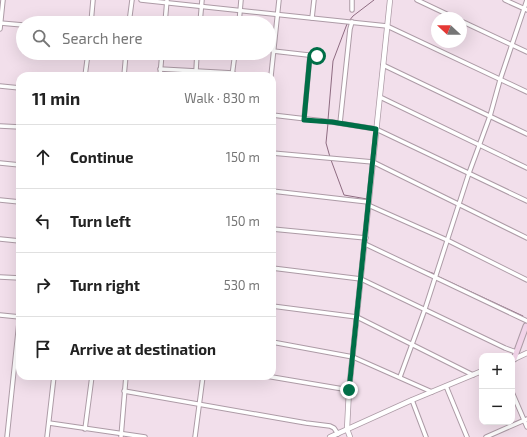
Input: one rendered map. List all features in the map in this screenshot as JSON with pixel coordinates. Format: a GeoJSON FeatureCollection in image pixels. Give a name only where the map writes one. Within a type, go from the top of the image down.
{"type":"FeatureCollection","features":[{"type":"Feature","properties":{"kind":"main road"},"geometry":{"type":"LineString","coordinates":[[516,352],[527,323]]}},
{"type":"Feature","properties":{"kind":"street"},"geometry":{"type":"LineString","coordinates":[[0,29],[3,0]]}},
{"type":"Feature","properties":{"kind":"street"},"geometry":{"type":"LineString","coordinates":[[92,16],[93,0]]}},
{"type":"Feature","properties":{"kind":"street"},"geometry":{"type":"LineString","coordinates":[[130,16],[132,0]]}},
{"type":"Feature","properties":{"kind":"street"},"geometry":{"type":"LineString","coordinates":[[141,0],[167,1],[388,26],[527,92]]}},
{"type":"Feature","properties":{"kind":"street"},"geometry":{"type":"LineString","coordinates":[[201,16],[202,0]]}},
{"type":"Feature","properties":{"kind":"street"},"geometry":{"type":"LineString","coordinates":[[240,16],[241,0]]}},
{"type":"Feature","properties":{"kind":"street"},"geometry":{"type":"LineString","coordinates":[[276,29],[279,0]]}},
{"type":"Feature","properties":{"kind":"street"},"geometry":{"type":"LineString","coordinates":[[312,18],[314,0]]}},
{"type":"Feature","properties":{"kind":"street"},"geometry":{"type":"LineString","coordinates":[[352,0],[352,10]]}},
{"type":"Feature","properties":{"kind":"street"},"geometry":{"type":"LineString","coordinates":[[350,437],[347,429],[349,390],[390,0]]}},
{"type":"Feature","properties":{"kind":"street"},"geometry":{"type":"LineString","coordinates":[[417,0],[442,12]]}},
{"type":"Feature","properties":{"kind":"street"},"geometry":{"type":"LineString","coordinates":[[504,0],[525,9]]}},
{"type":"Feature","properties":{"kind":"street"},"geometry":{"type":"LineString","coordinates":[[400,378],[435,277],[458,204],[490,116],[511,45],[527,0]]}},
{"type":"Feature","properties":{"kind":"street"},"geometry":{"type":"LineString","coordinates":[[166,16],[167,1]]}},
{"type":"Feature","properties":{"kind":"street"},"geometry":{"type":"LineString","coordinates":[[340,123],[351,22]]}},
{"type":"Feature","properties":{"kind":"street"},"geometry":{"type":"LineString","coordinates":[[0,23],[16,24]]}},
{"type":"Feature","properties":{"kind":"street"},"geometry":{"type":"LineString","coordinates":[[467,24],[527,52]]}},
{"type":"Feature","properties":{"kind":"street"},"geometry":{"type":"LineString","coordinates":[[276,51],[317,56]]}},
{"type":"Feature","properties":{"kind":"street"},"geometry":{"type":"LineString","coordinates":[[304,120],[310,55]]}},
{"type":"Feature","properties":{"kind":"street"},"geometry":{"type":"LineString","coordinates":[[86,72],[87,60]]}},
{"type":"Feature","properties":{"kind":"street"},"geometry":{"type":"LineString","coordinates":[[124,72],[125,60]]}},
{"type":"Feature","properties":{"kind":"street"},"geometry":{"type":"LineString","coordinates":[[161,60],[160,69],[205,72]]}},
{"type":"Feature","properties":{"kind":"street"},"geometry":{"type":"LineString","coordinates":[[196,71],[197,60]]}},
{"type":"Feature","properties":{"kind":"street"},"geometry":{"type":"LineString","coordinates":[[232,72],[234,60]]}},
{"type":"Feature","properties":{"kind":"street"},"geometry":{"type":"LineString","coordinates":[[271,72],[272,60]]}},
{"type":"Feature","properties":{"kind":"street"},"geometry":{"type":"LineString","coordinates":[[383,65],[527,134]]}},
{"type":"Feature","properties":{"kind":"street"},"geometry":{"type":"LineString","coordinates":[[0,86],[16,88]]}},
{"type":"Feature","properties":{"kind":"street"},"geometry":{"type":"LineString","coordinates":[[380,96],[527,168]]}},
{"type":"Feature","properties":{"kind":"street"},"geometry":{"type":"LineString","coordinates":[[276,116],[304,120],[326,121],[376,129],[527,201]]}},
{"type":"Feature","properties":{"kind":"street"},"geometry":{"type":"LineString","coordinates":[[0,126],[16,127]]}},
{"type":"Feature","properties":{"kind":"street"},"geometry":{"type":"LineString","coordinates":[[276,153],[373,162],[527,238]]}},
{"type":"Feature","properties":{"kind":"street"},"geometry":{"type":"LineString","coordinates":[[0,163],[16,165]]}},
{"type":"Feature","properties":{"kind":"street"},"geometry":{"type":"LineString","coordinates":[[276,192],[368,204],[447,240],[527,280]]}},
{"type":"Feature","properties":{"kind":"street"},"geometry":{"type":"LineString","coordinates":[[0,200],[16,202]]}},
{"type":"Feature","properties":{"kind":"street"},"geometry":{"type":"LineString","coordinates":[[276,229],[366,238]]}},
{"type":"Feature","properties":{"kind":"street"},"geometry":{"type":"LineString","coordinates":[[0,239],[16,241]]}},
{"type":"Feature","properties":{"kind":"street"},"geometry":{"type":"LineString","coordinates":[[365,244],[527,323]]}},
{"type":"Feature","properties":{"kind":"street"},"geometry":{"type":"LineString","coordinates":[[276,268],[361,279],[516,352]]}},
{"type":"Feature","properties":{"kind":"street"},"geometry":{"type":"LineString","coordinates":[[0,277],[16,278]]}},
{"type":"Feature","properties":{"kind":"street"},"geometry":{"type":"LineString","coordinates":[[276,307],[357,317],[473,375]]}},
{"type":"Feature","properties":{"kind":"street"},"geometry":{"type":"LineString","coordinates":[[0,314],[16,316]]}},
{"type":"Feature","properties":{"kind":"street"},"geometry":{"type":"LineString","coordinates":[[276,343],[353,356],[432,392]]}},
{"type":"Feature","properties":{"kind":"street"},"geometry":{"type":"LineString","coordinates":[[515,359],[527,353]]}},
{"type":"Feature","properties":{"kind":"street"},"geometry":{"type":"LineString","coordinates":[[7,437],[16,354]]}},
{"type":"Feature","properties":{"kind":"street"},"geometry":{"type":"LineString","coordinates":[[330,437],[412,400],[479,372]]}},
{"type":"Feature","properties":{"kind":"street"},"geometry":{"type":"LineString","coordinates":[[276,378],[349,390]]}},
{"type":"Feature","properties":{"kind":"street"},"geometry":{"type":"LineString","coordinates":[[47,437],[54,380]]}},
{"type":"Feature","properties":{"kind":"street"},"geometry":{"type":"LineString","coordinates":[[85,429],[91,380]]}},
{"type":"Feature","properties":{"kind":"street"},"geometry":{"type":"LineString","coordinates":[[121,436],[125,380]]}},
{"type":"Feature","properties":{"kind":"street"},"geometry":{"type":"LineString","coordinates":[[195,437],[202,380]]}},
{"type":"Feature","properties":{"kind":"street"},"geometry":{"type":"LineString","coordinates":[[446,386],[467,437]]}},
{"type":"Feature","properties":{"kind":"street"},"geometry":{"type":"LineString","coordinates":[[124,391],[199,405],[330,426],[338,434]]}},
{"type":"Feature","properties":{"kind":"street"},"geometry":{"type":"LineString","coordinates":[[515,398],[526,420],[527,427]]}},
{"type":"Feature","properties":{"kind":"street"},"geometry":{"type":"LineString","coordinates":[[412,400],[426,437]]}},
{"type":"Feature","properties":{"kind":"street"},"geometry":{"type":"LineString","coordinates":[[486,437],[526,420]]}},
{"type":"Feature","properties":{"kind":"street"},"geometry":{"type":"LineString","coordinates":[[49,423],[121,436],[145,437]]}},
{"type":"Feature","properties":{"kind":"waterway"},"geometry":{"type":"LineString","coordinates":[[349,21],[353,16],[374,0]]}},
{"type":"Feature","properties":{"kind":"waterway"},"geometry":{"type":"LineString","coordinates":[[328,120],[333,61],[347,24]]}},
{"type":"Feature","properties":{"kind":"waterway"},"geometry":{"type":"LineString","coordinates":[[328,123],[326,143],[330,157]]}},
{"type":"Feature","properties":{"kind":"waterway"},"geometry":{"type":"LineString","coordinates":[[331,160],[344,195],[367,199]]}},
{"type":"Feature","properties":{"kind":"waterway"},"geometry":{"type":"LineString","coordinates":[[421,269],[435,274]]}},
{"type":"Feature","properties":{"kind":"waterway"},"geometry":{"type":"LineString","coordinates":[[437,276],[523,316]]}},
{"type":"Feature","properties":{"kind":"route"},"geometry":{"type":"LineString","coordinates":[[317,56],[310,55],[304,120],[332,122],[376,129],[349,390]]}}]}
